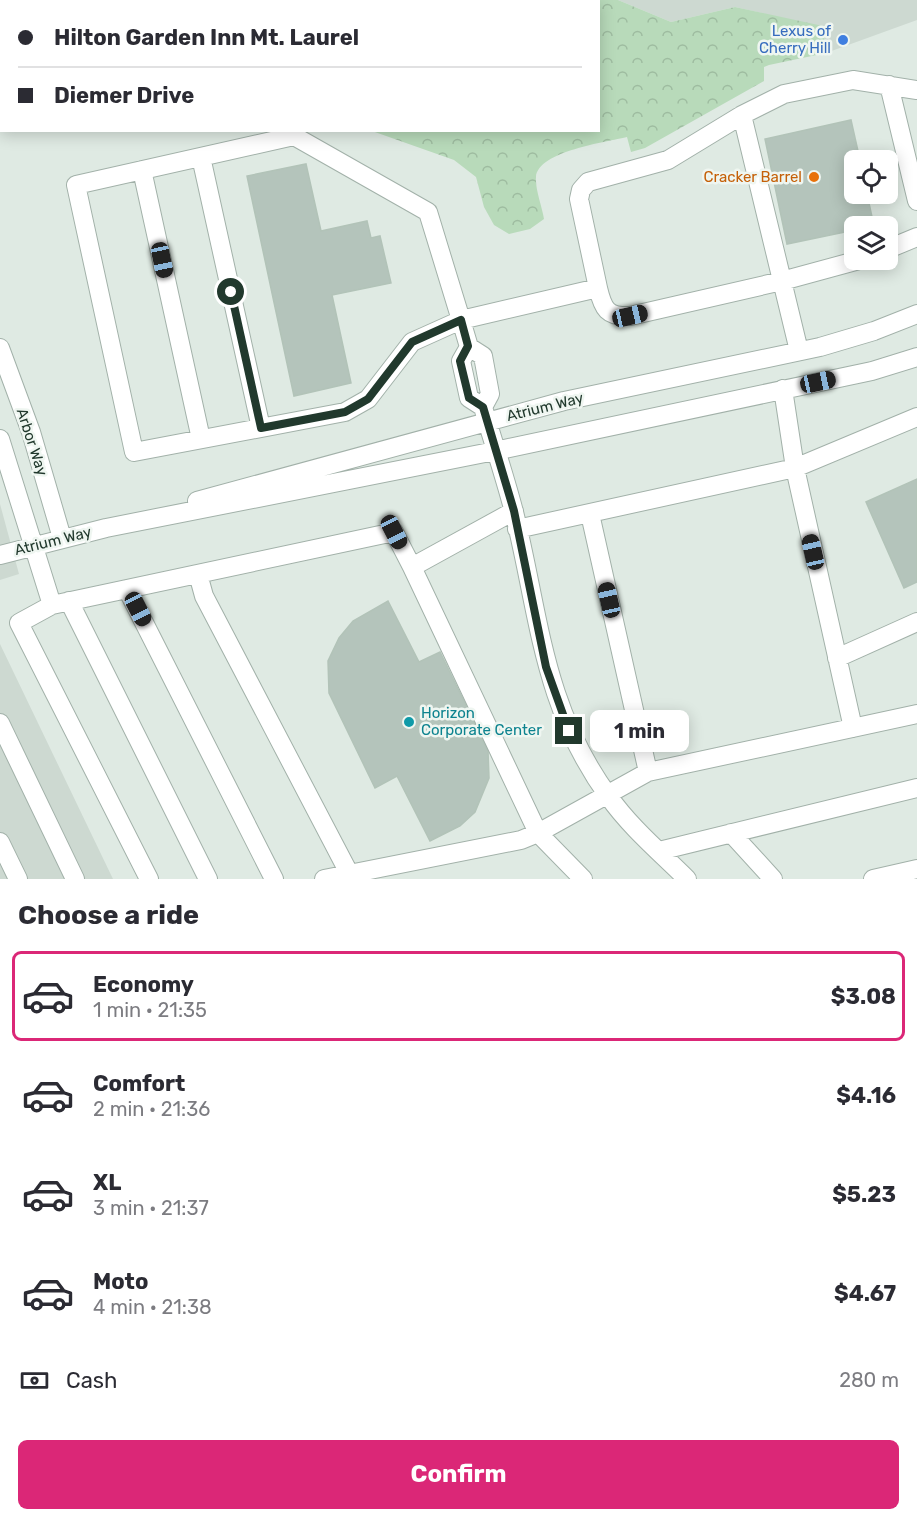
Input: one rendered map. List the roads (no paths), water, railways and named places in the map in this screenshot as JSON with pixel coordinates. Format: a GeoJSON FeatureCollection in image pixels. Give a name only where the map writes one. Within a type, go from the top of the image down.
{"type":"FeatureCollection","features":[{"type":"Feature","properties":{"kind":"street"},"geometry":{"type":"LineString","coordinates":[[844,264],[782,281],[630,316],[614,316],[602,305],[580,208],[581,190],[588,182],[599,177],[668,160],[776,96],[853,80],[917,90]]}},
{"type":"Feature","properties":{"kind":"street"},"geometry":{"type":"LineString","coordinates":[[889,86],[917,201]]}},
{"type":"Feature","properties":{"kind":"street"},"geometry":{"type":"LineString","coordinates":[[742,115],[799,351]]}},
{"type":"Feature","properties":{"kind":"street"},"geometry":{"type":"LineString","coordinates":[[598,288],[461,320],[412,342],[368,399],[345,412],[134,452],[76,185],[294,136],[428,212],[461,320],[468,346],[460,361],[469,398],[485,414],[514,511],[555,696],[569,731],[608,796],[687,879]]}},
{"type":"Feature","properties":{"kind":"street"},"geometry":{"type":"LineString","coordinates":[[201,157],[261,428]]}},
{"type":"Feature","properties":{"kind":"street"},"geometry":{"type":"LineString","coordinates":[[142,170],[201,439]]}},
{"type":"Feature","properties":{"kind":"street"},"geometry":{"type":"LineString","coordinates":[[898,245],[917,237]]}},
{"type":"Feature","properties":{"kind":"street","name":"Atrium Way"},"geometry":{"type":"LineString","coordinates":[[106,528],[485,414],[564,401],[799,351],[874,331],[917,314]]}},
{"type":"Feature","properties":{"kind":"street","name":"Arbor Way"},"geometry":{"type":"LineString","coordinates":[[0,348],[31,432],[62,538]]}},
{"type":"Feature","properties":{"kind":"street","name":"Atrium Way"},"geometry":{"type":"LineString","coordinates":[[0,555],[32,544],[106,528],[495,451],[872,371],[917,357]]}},
{"type":"Feature","properties":{"kind":"street"},"geometry":{"type":"LineString","coordinates":[[783,389],[795,468],[853,728]]}},
{"type":"Feature","properties":{"kind":"street"},"geometry":{"type":"LineString","coordinates":[[517,530],[795,468],[917,417]]}},
{"type":"Feature","properties":{"kind":"street","name":"Arbor Way"},"geometry":{"type":"LineString","coordinates":[[0,439],[32,544],[60,603],[208,879]]}},
{"type":"Feature","properties":{"kind":"street"},"geometry":{"type":"LineString","coordinates":[[412,567],[514,511]]}},
{"type":"Feature","properties":{"kind":"street"},"geometry":{"type":"LineString","coordinates":[[590,514],[648,772]]}},
{"type":"Feature","properties":{"kind":"street"},"geometry":{"type":"LineString","coordinates":[[149,879],[19,623],[60,603],[394,532],[538,833],[583,879]]}},
{"type":"Feature","properties":{"kind":"street"},"geometry":{"type":"LineString","coordinates":[[198,574],[204,596],[350,875]]}},
{"type":"Feature","properties":{"kind":"street"},"geometry":{"type":"LineString","coordinates":[[128,589],[274,879]]}},
{"type":"Feature","properties":{"kind":"street"},"geometry":{"type":"LineString","coordinates":[[837,658],[917,622]]}},
{"type":"Feature","properties":{"kind":"street"},"geometry":{"type":"LineString","coordinates":[[324,879],[520,840],[608,796],[648,772],[917,714]]}},
{"type":"Feature","properties":{"kind":"street"},"geometry":{"type":"LineString","coordinates":[[0,723],[75,879]]}},
{"type":"Feature","properties":{"kind":"street"},"geometry":{"type":"LineString","coordinates":[[659,851],[917,788]]}},
{"type":"Feature","properties":{"kind":"street"},"geometry":{"type":"LineString","coordinates":[[731,833],[772,879]]}},
{"type":"Feature","properties":{"kind":"street"},"geometry":{"type":"LineString","coordinates":[[0,842],[18,879]]}},
{"type":"Feature","properties":{"kind":"street"},"geometry":{"type":"LineString","coordinates":[[873,879],[917,869]]}},
{"type":"Feature","properties":{"kind":"place","name":"Lexus of Cherry Hill"},"geometry":{"type":"Point","coordinates":[843,40]}},
{"type":"Feature","properties":{"kind":"place","name":"Cracker Barrel"},"geometry":{"type":"Point","coordinates":[814,177]}},
{"type":"Feature","properties":{"kind":"place","name":"Horizon Corporate Center"},"geometry":{"type":"Point","coordinates":[409,722]}}]}
